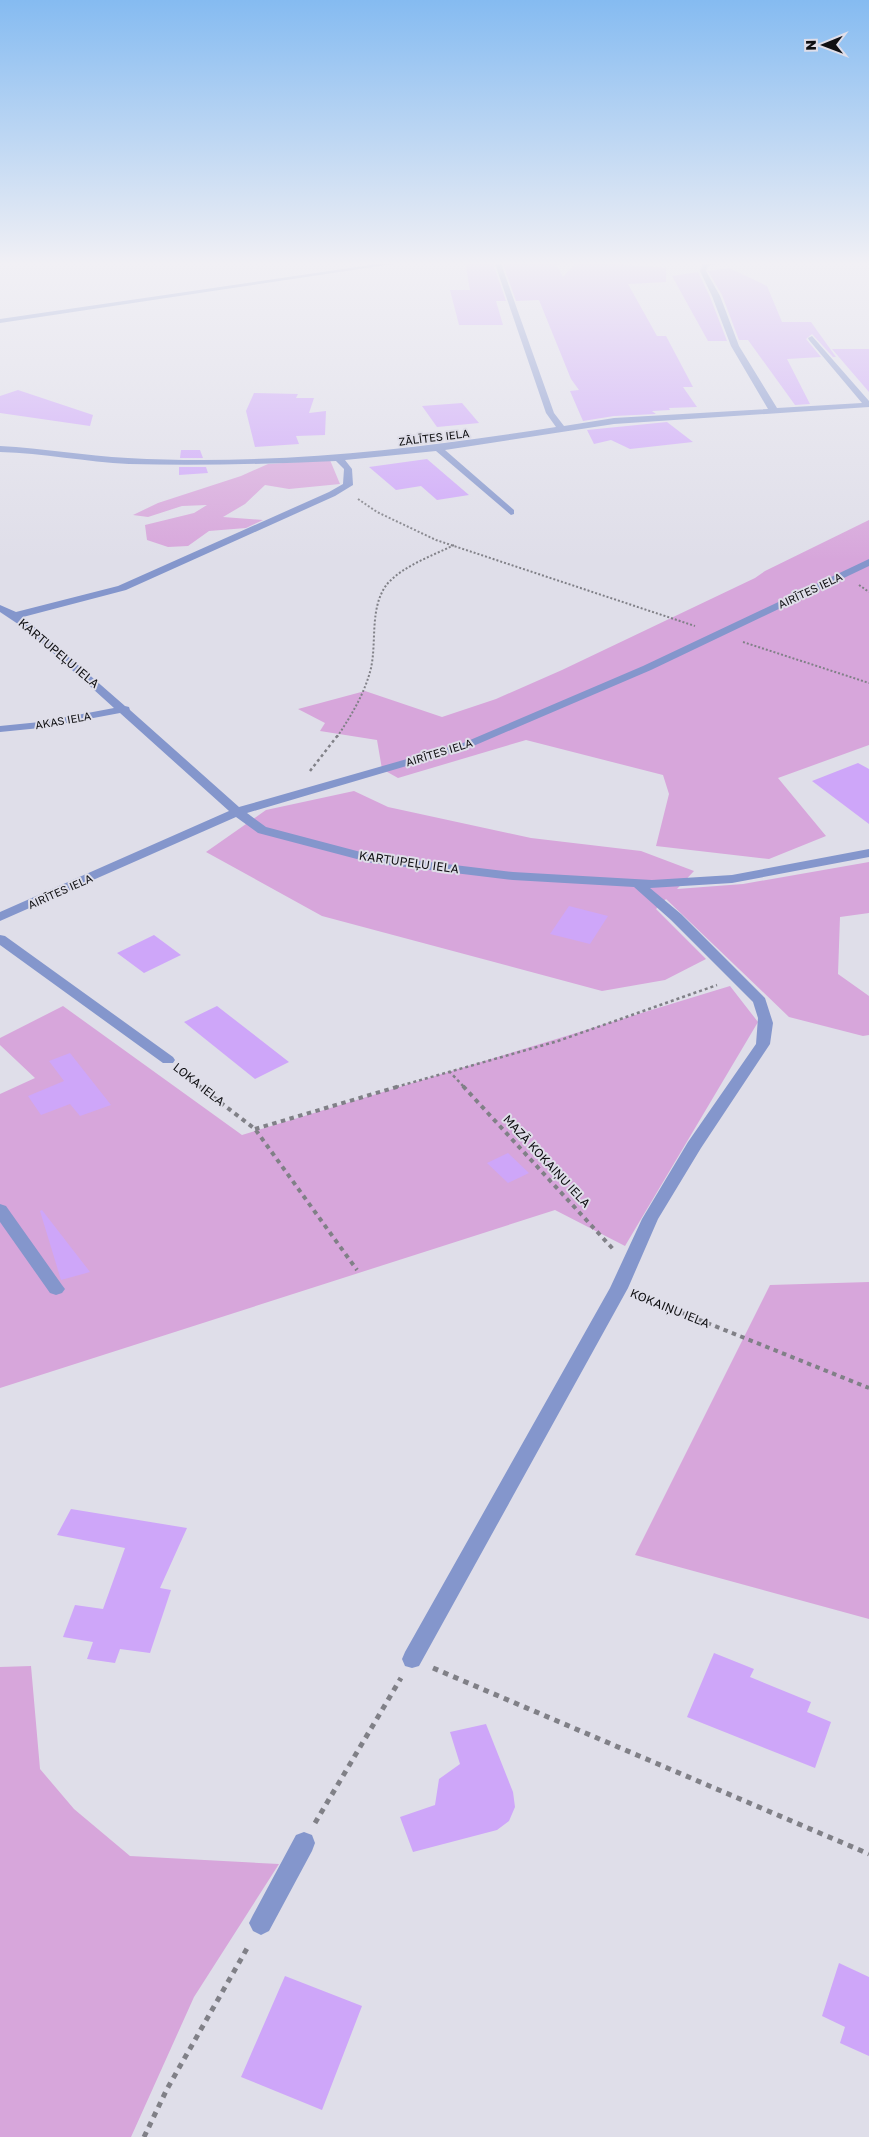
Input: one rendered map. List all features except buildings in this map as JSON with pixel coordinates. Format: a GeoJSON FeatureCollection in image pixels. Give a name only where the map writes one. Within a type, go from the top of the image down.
{"type":"FeatureCollection","features":[{"type":"Feature","properties":{"kind":"street"},"geometry":{"type":"LineString","coordinates":[[532,361],[550,413],[561,428]]}},
{"type":"Feature","properties":{"kind":"street"},"geometry":{"type":"LineString","coordinates":[[743,361],[774,411]]}},
{"type":"Feature","properties":{"kind":"street"},"geometry":{"type":"LineString","coordinates":[[831,361],[868,405]]}},
{"type":"Feature","properties":{"kind":"street","name":"ZĀLĪTES IELA"},"geometry":{"type":"LineString","coordinates":[[0,449],[38,450],[127,461],[253,462],[338,458],[438,448],[561,428],[657,417],[868,405]]}},
{"type":"Feature","properties":{"kind":"street"},"geometry":{"type":"LineString","coordinates":[[438,448],[512,512]]}},
{"type":"Feature","properties":{"kind":"street"},"geometry":{"type":"LineString","coordinates":[[15,616],[122,588],[340,490],[348,485],[348,469],[338,458]]}},
{"type":"Feature","properties":{"kind":"street","name":"AIRĪTES IELA"},"geometry":{"type":"LineString","coordinates":[[0,917],[237,812],[466,745],[647,668],[869,562]]}},
{"type":"Feature","properties":{"kind":"street","name":"KARTUPEĻU IELA"},"geometry":{"type":"LineString","coordinates":[[0,608],[15,616],[125,709],[237,812],[262,830],[372,859],[513,876],[637,883],[732,879],[869,853]]}},
{"type":"Feature","properties":{"kind":"street","name":"AKAS IELA"},"geometry":{"type":"LineString","coordinates":[[0,729],[40,725],[125,709]]}},
{"type":"Feature","properties":{"kind":"street","name":"KOKAIŅU IELA"},"geometry":{"type":"LineString","coordinates":[[619,1288],[650,1219],[694,1146],[759,1051],[766,1031],[767,1018],[760,1001],[676,917],[637,883]]}},
{"type":"Feature","properties":{"kind":"street","name":"LOKA IELA"},"geometry":{"type":"LineString","coordinates":[[0,939],[168,1060]]}},
{"type":"Feature","properties":{"kind":"street"},"geometry":{"type":"LineString","coordinates":[[0,1210],[56,1289]]}},
{"type":"Feature","properties":{"kind":"street"},"geometry":{"type":"LineString","coordinates":[[412,1660],[619,1288]]}},
{"type":"Feature","properties":{"kind":"street"},"geometry":{"type":"LineString","coordinates":[[261,1923],[304,1843]]}},
{"type":"Feature","properties":{"kind":"path"},"geometry":{"type":"LineString","coordinates":[[340,490],[354,495],[377,512],[436,540],[869,683]]}},
{"type":"Feature","properties":{"kind":"path"},"geometry":{"type":"LineString","coordinates":[[283,799],[330,750],[357,700],[370,671],[379,601],[384,589],[392,578],[454,545]]}},
{"type":"Feature","properties":{"kind":"path"},"geometry":{"type":"LineString","coordinates":[[255,1129],[449,1071],[558,1041],[737,978]]}},
{"type":"Feature","properties":{"kind":"path","name":"LOKA IELA"},"geometry":{"type":"LineString","coordinates":[[168,1060],[255,1129],[357,1270]]}},
{"type":"Feature","properties":{"kind":"path","name":"MAZĀ KOKAIŅU IELA"},"geometry":{"type":"LineString","coordinates":[[449,1071],[550,1177],[628,1267]]}},
{"type":"Feature","properties":{"kind":"path","name":"KOKAIŅU IELA"},"geometry":{"type":"LineString","coordinates":[[619,1288],[869,1388]]}},
{"type":"Feature","properties":{"kind":"path"},"geometry":{"type":"LineString","coordinates":[[304,1843],[412,1660],[869,1854]]}},
{"type":"Feature","properties":{"kind":"path"},"geometry":{"type":"LineString","coordinates":[[144,2137],[167,2089],[261,1923]]}},
{"type":"Feature","properties":{"kind":"shaded area"},"geometry":{"type":"Polygon","coordinates":[[[330,460],[340,484],[289,489],[265,485],[245,504],[223,517],[263,520],[246,528],[209,531],[188,546],[168,547],[147,540],[145,525],[194,513],[207,505],[182,506],[148,517],[133,515],[158,503],[241,476],[268,464],[330,460]]]}},
{"type":"Feature","properties":{"kind":"shaded area"},"geometry":{"type":"Polygon","coordinates":[[[869,520],[869,745],[778,778],[826,836],[769,859],[656,846],[669,794],[663,775],[526,740],[398,778],[382,769],[377,740],[320,731],[325,723],[298,709],[365,691],[442,717],[496,699],[562,670],[755,578],[765,571],[869,520]]]}},
{"type":"Feature","properties":{"kind":"shaded area"},"geometry":{"type":"Polygon","coordinates":[[[354,791],[388,807],[531,838],[641,851],[694,871],[677,889],[743,884],[869,862],[869,913],[840,917],[838,974],[869,996],[869,1035],[863,1036],[789,1017],[666,899],[656,909],[706,959],[665,980],[602,991],[322,916],[206,852],[266,810],[354,791]]]}},
{"type":"Feature","properties":{"kind":"shaded area"},"geometry":{"type":"Polygon","coordinates":[[[730,986],[758,1022],[625,1246],[555,1210],[0,1388],[0,1094],[35,1078],[0,1045],[0,1038],[63,1006],[242,1135],[730,986]]]}},
{"type":"Feature","properties":{"kind":"shaded area"},"geometry":{"type":"Polygon","coordinates":[[[869,1282],[869,1619],[635,1555],[770,1285],[869,1282]]]}},
{"type":"Feature","properties":{"kind":"shaded area"},"geometry":{"type":"Polygon","coordinates":[[[31,1666],[40,1769],[74,1809],[130,1856],[279,1864],[194,1997],[131,2137],[0,2137],[0,1667],[31,1666]]]}}]}
